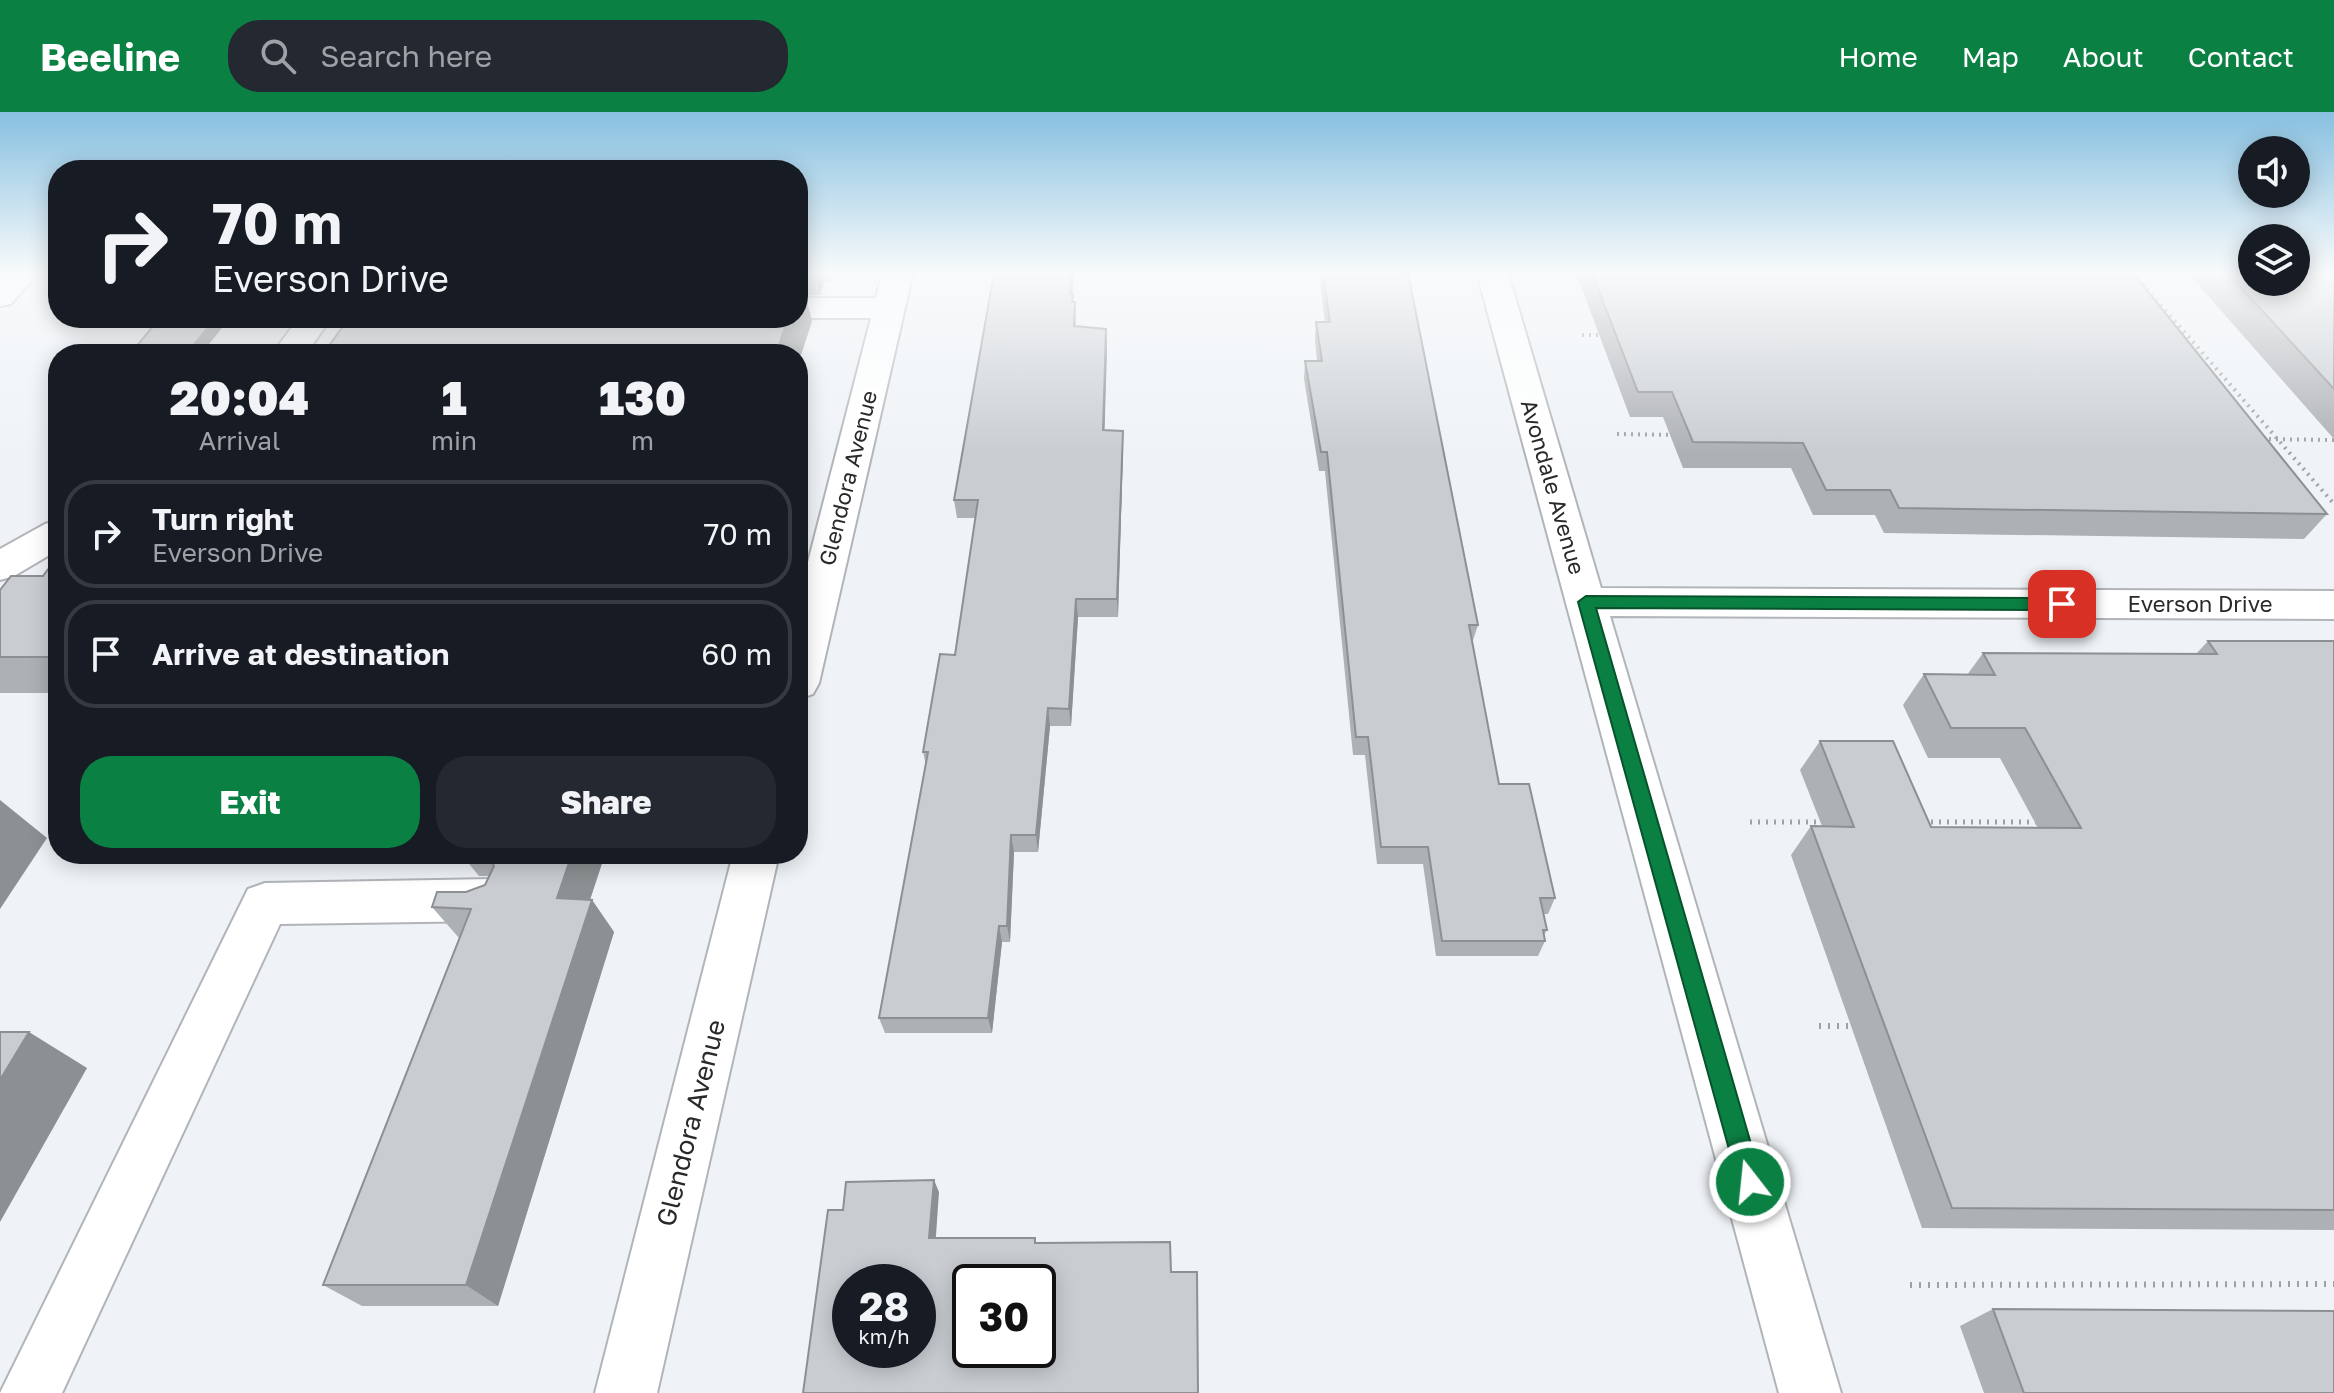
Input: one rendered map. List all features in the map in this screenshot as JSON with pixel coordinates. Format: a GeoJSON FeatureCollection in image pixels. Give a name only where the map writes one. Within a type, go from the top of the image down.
{"type":"FeatureCollection","features":[{"type":"Feature","properties":{"kind":"street","name":"Glendora Avenue"},"geometry":{"type":"LineString","coordinates":[[808,642],[883,333]]}},
{"type":"Feature","properties":{"kind":"street","name":"Avondale Avenue"},"geometry":{"type":"LineString","coordinates":[[1509,333],[1810,1393]]}},
{"type":"Feature","properties":{"kind":"street"},"geometry":{"type":"LineString","coordinates":[[0,566],[48,539]]}},
{"type":"Feature","properties":{"kind":"street","name":"Everson Drive"},"geometry":{"type":"LineString","coordinates":[[1586,602],[2334,605]]}},
{"type":"Feature","properties":{"kind":"street","name":"Glendora Avenue"},"geometry":{"type":"LineString","coordinates":[[626,1393],[754,864]]}},
{"type":"Feature","properties":{"kind":"street"},"geometry":{"type":"LineString","coordinates":[[30,1393],[265,904],[493,900]]}},
{"type":"Feature","properties":{"kind":"path"},"geometry":{"type":"LineString","coordinates":[[2184,333],[2334,504]]}},
{"type":"Feature","properties":{"kind":"path"},"geometry":{"type":"LineString","coordinates":[[1582,335],[1613,336]]}},
{"type":"Feature","properties":{"kind":"path"},"geometry":{"type":"LineString","coordinates":[[1617,434],[1679,435]]}},
{"type":"Feature","properties":{"kind":"path"},"geometry":{"type":"LineString","coordinates":[[2260,439],[2334,440]]}},
{"type":"Feature","properties":{"kind":"path"},"geometry":{"type":"LineString","coordinates":[[1750,822],[1828,822]]}},
{"type":"Feature","properties":{"kind":"path"},"geometry":{"type":"LineString","coordinates":[[1921,822],[2045,822]]}},
{"type":"Feature","properties":{"kind":"path"},"geometry":{"type":"LineString","coordinates":[[1819,1026],[1866,1026]]}},
{"type":"Feature","properties":{"kind":"path"},"geometry":{"type":"LineString","coordinates":[[1910,1285],[2334,1284]]}},
{"type":"Feature","properties":{"kind":"building"},"geometry":{"type":"Polygon","coordinates":[[[148,333],[204,333],[194,344],[138,344],[148,333]]]}},
{"type":"Feature","properties":{"kind":"building"},"geometry":{"type":"Polygon","coordinates":[[[338,333],[783,333],[779,344],[330,344],[338,333]]]}},
{"type":"Feature","properties":{"kind":"building"},"geometry":{"type":"Polygon","coordinates":[[[983,333],[1106,333],[1103,430],[1123,431],[1117,599],[1076,599],[1069,709],[1048,708],[1036,835],[1011,835],[1007,926],[999,926],[988,1018],[879,1018],[928,752],[923,752],[940,654],[955,655],[978,500],[954,500],[983,333]]]}},
{"type":"Feature","properties":{"kind":"building"},"geometry":{"type":"Polygon","coordinates":[[[1318,333],[1420,333],[1478,625],[1469,625],[1499,784],[1529,784],[1555,898],[1540,898],[1547,930],[1543,930],[1545,941],[1442,941],[1428,847],[1381,847],[1368,737],[1356,737],[1327,452],[1321,452],[1305,361],[1322,361],[1318,333]]]}},
{"type":"Feature","properties":{"kind":"building"},"geometry":{"type":"Polygon","coordinates":[[[1615,333],[2181,333],[2327,514],[1899,508],[1890,490],[1826,490],[1803,443],[1693,442],[1672,392],[1638,392],[1615,333]]]}},
{"type":"Feature","properties":{"kind":"building"},"geometry":{"type":"Polygon","coordinates":[[[2283,333],[2334,333],[2334,389],[2283,333]]]}},
{"type":"Feature","properties":{"kind":"building"},"geometry":{"type":"Polygon","coordinates":[[[48,569],[48,657],[0,657],[0,590],[11,576],[43,576],[48,569]]]}},
{"type":"Feature","properties":{"kind":"building"},"geometry":{"type":"Polygon","coordinates":[[[2208,641],[2334,641],[2334,1210],[1952,1208],[1811,826],[1854,827],[1820,741],[1893,741],[1931,827],[2081,828],[2025,728],[1951,728],[1924,674],[1995,675],[1983,653],[2217,654],[2208,641]]]}},
{"type":"Feature","properties":{"kind":"building"},"geometry":{"type":"Polygon","coordinates":[[[569,864],[557,898],[592,900],[466,1285],[323,1285],[471,909],[432,907],[437,892],[466,892],[485,885],[494,866],[569,864]]]}},
{"type":"Feature","properties":{"kind":"building"},"geometry":{"type":"Polygon","coordinates":[[[0,1032],[29,1032],[0,1080],[0,1032]]]}},
{"type":"Feature","properties":{"kind":"building"},"geometry":{"type":"Polygon","coordinates":[[[934,1180],[929,1238],[1035,1238],[1035,1243],[1170,1242],[1171,1272],[1197,1272],[1198,1393],[803,1393],[828,1210],[843,1210],[846,1182],[934,1180]]]}},
{"type":"Feature","properties":{"kind":"building"},"geometry":{"type":"Polygon","coordinates":[[[1993,1309],[2334,1311],[2334,1393],[2024,1393],[1993,1309]]]}},
{"type":"Feature","properties":{"kind":"route"},"geometry":{"type":"LineString","coordinates":[[1750,1182],[1586,602],[2062,604]]}}]}
